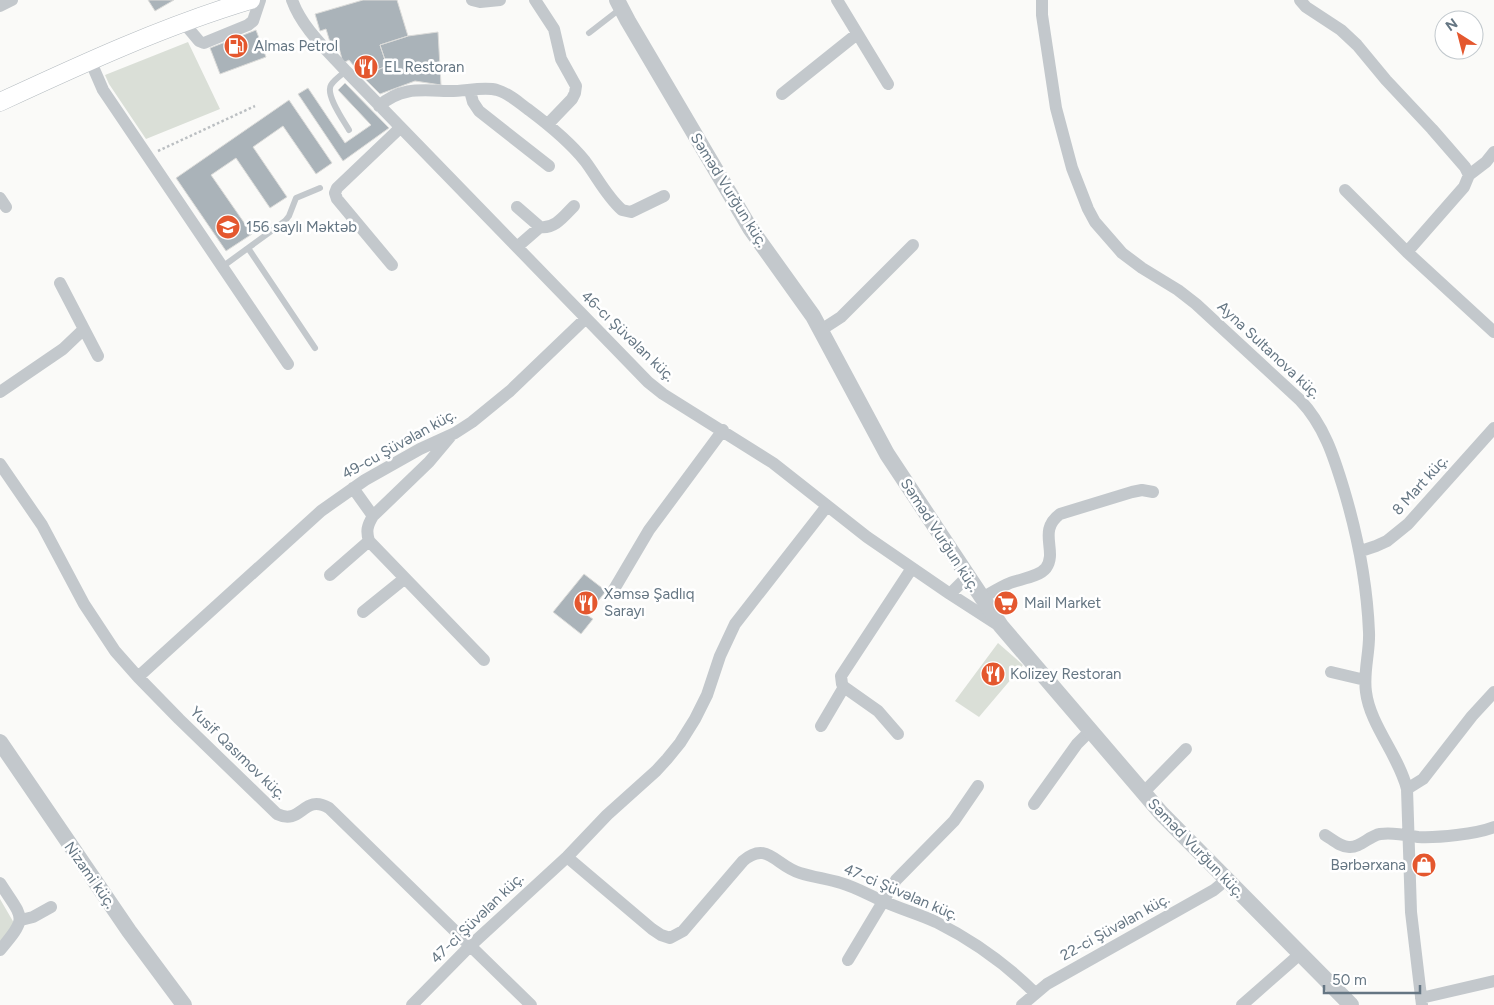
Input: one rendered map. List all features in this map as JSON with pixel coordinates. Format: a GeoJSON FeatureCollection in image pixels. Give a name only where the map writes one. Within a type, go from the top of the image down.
{"type":"FeatureCollection","features":[{"type":"Feature","properties":{"kind":"main road"},"geometry":{"type":"LineString","coordinates":[[0,102],[90,60],[183,22],[215,5],[251,0]]}},
{"type":"Feature","properties":{"kind":"street"},"geometry":{"type":"LineString","coordinates":[[0,6],[12,0]]}},
{"type":"Feature","properties":{"kind":"street"},"geometry":{"type":"LineString","coordinates":[[183,22],[199,41],[204,43],[248,26],[253,21],[260,0]]}},
{"type":"Feature","properties":{"kind":"street","name":"46-cı Şüvəlan küç."},"geometry":{"type":"LineString","coordinates":[[292,0],[296,12],[308,28],[346,71],[585,319],[655,388],[786,472],[867,537],[950,594],[1001,626]]}},
{"type":"Feature","properties":{"kind":"street"},"geometry":{"type":"LineString","coordinates":[[472,0],[480,2],[500,0]]}},
{"type":"Feature","properties":{"kind":"street"},"geometry":{"type":"LineString","coordinates":[[535,0],[554,29],[559,52],[576,86],[576,93],[572,99],[548,124]]}},
{"type":"Feature","properties":{"kind":"street"},"geometry":{"type":"LineString","coordinates":[[837,0],[888,84]]}},
{"type":"Feature","properties":{"kind":"street","name":"Ayna Sultanova küç."},"geometry":{"type":"LineString","coordinates":[[1042,0],[1042,16],[1056,108],[1072,168],[1088,210],[1095,222],[1122,253],[1178,290],[1201,309],[1310,410],[1321,427],[1337,466],[1361,551],[1369,633],[1365,680],[1366,692],[1372,712],[1404,776],[1408,789],[1411,912],[1422,1001]]}},
{"type":"Feature","properties":{"kind":"street"},"geometry":{"type":"LineString","coordinates":[[1300,0],[1306,7],[1341,30],[1357,45],[1392,87],[1432,129],[1469,175]]}},
{"type":"Feature","properties":{"kind":"street","name":"Səməd Vurğun küç."},"geometry":{"type":"LineString","coordinates":[[619,4],[750,228],[807,307],[821,330],[887,454],[1001,626],[1143,793],[1226,880],[1351,1005]]}},
{"type":"Feature","properties":{"kind":"street"},"geometry":{"type":"LineString","coordinates":[[782,94],[857,34]]}},
{"type":"Feature","properties":{"kind":"street"},"geometry":{"type":"LineString","coordinates":[[90,60],[103,90],[288,364]]}},
{"type":"Feature","properties":{"kind":"street"},"geometry":{"type":"LineString","coordinates":[[379,106],[389,98],[409,90],[470,91],[496,89],[548,124],[574,148],[622,210],[631,212],[664,196]]}},
{"type":"Feature","properties":{"kind":"street"},"geometry":{"type":"LineString","coordinates":[[470,91],[473,102],[479,111],[549,166]]}},
{"type":"Feature","properties":{"kind":"street"},"geometry":{"type":"LineString","coordinates":[[392,265],[337,199],[335,193],[337,188],[400,128]]}},
{"type":"Feature","properties":{"kind":"street"},"geometry":{"type":"LineString","coordinates":[[1407,252],[1464,187],[1469,175],[1486,162],[1494,152]]}},
{"type":"Feature","properties":{"kind":"street"},"geometry":{"type":"LineString","coordinates":[[1345,190],[1407,252],[1492,325]]}},
{"type":"Feature","properties":{"kind":"street"},"geometry":{"type":"LineString","coordinates":[[517,207],[540,227],[547,228],[553,226],[574,206]]}},
{"type":"Feature","properties":{"kind":"street"},"geometry":{"type":"LineString","coordinates":[[517,247],[540,227]]}},
{"type":"Feature","properties":{"kind":"street"},"geometry":{"type":"LineString","coordinates":[[821,330],[841,317],[913,245]]}},
{"type":"Feature","properties":{"kind":"street"},"geometry":{"type":"LineString","coordinates":[[60,283],[98,356]]}},
{"type":"Feature","properties":{"kind":"street","name":"49-cu Şüvəlan küç."},"geometry":{"type":"LineString","coordinates":[[138,677],[321,511],[352,488],[454,432],[486,411],[510,391],[585,319]]}},
{"type":"Feature","properties":{"kind":"street"},"geometry":{"type":"LineString","coordinates":[[0,392],[63,349],[84,328]]}},
{"type":"Feature","properties":{"kind":"street","name":"8 Mart küç."},"geometry":{"type":"LineString","coordinates":[[1361,551],[1387,541],[1408,524],[1494,428]]}},
{"type":"Feature","properties":{"kind":"street"},"geometry":{"type":"LineString","coordinates":[[613,591],[649,530],[723,430]]}},
{"type":"Feature","properties":{"kind":"street"},"geometry":{"type":"LineString","coordinates":[[454,432],[429,462],[373,516],[367,526],[367,534],[369,541],[404,579],[484,660]]}},
{"type":"Feature","properties":{"kind":"street","name":"Yusif Qasımov küç."},"geometry":{"type":"LineString","coordinates":[[0,464],[42,525],[94,620],[115,651],[138,677],[277,814],[290,817],[313,803],[321,803],[329,808],[531,1005]]}},
{"type":"Feature","properties":{"kind":"street"},"geometry":{"type":"LineString","coordinates":[[352,488],[373,516]]}},
{"type":"Feature","properties":{"kind":"street"},"geometry":{"type":"LineString","coordinates":[[982,598],[1009,583],[1044,570],[1048,564],[1049,526],[1053,519],[1060,514],[1132,492],[1142,490],[1153,492]]}},
{"type":"Feature","properties":{"kind":"street","name":"47-ci Şüvəlan küç."},"geometry":{"type":"LineString","coordinates":[[412,1005],[470,946],[567,857],[619,803],[656,771],[680,743],[707,695],[720,656],[735,624],[827,506]]}},
{"type":"Feature","properties":{"kind":"street"},"geometry":{"type":"LineString","coordinates":[[330,575],[369,541]]}},
{"type":"Feature","properties":{"kind":"street"},"geometry":{"type":"LineString","coordinates":[[898,734],[878,711],[844,687],[841,676],[912,568]]}},
{"type":"Feature","properties":{"kind":"street"},"geometry":{"type":"LineString","coordinates":[[950,594],[968,577]]}},
{"type":"Feature","properties":{"kind":"street"},"geometry":{"type":"LineString","coordinates":[[363,612],[404,579]]}},
{"type":"Feature","properties":{"kind":"street"},"geometry":{"type":"LineString","coordinates":[[1330,672],[1365,680]]}},
{"type":"Feature","properties":{"kind":"street"},"geometry":{"type":"LineString","coordinates":[[821,726],[844,687]]}},
{"type":"Feature","properties":{"kind":"street"},"geometry":{"type":"LineString","coordinates":[[1408,789],[1424,779],[1472,716],[1494,692]]}},
{"type":"Feature","properties":{"kind":"street"},"geometry":{"type":"LineString","coordinates":[[1034,804],[1077,744],[1090,731]]}},
{"type":"Feature","properties":{"kind":"street","name":"Nizami küç."},"geometry":{"type":"LineString","coordinates":[[0,742],[124,923],[184,1005]]}},
{"type":"Feature","properties":{"kind":"street"},"geometry":{"type":"LineString","coordinates":[[1143,793],[1186,749]]}},
{"type":"Feature","properties":{"kind":"street"},"geometry":{"type":"LineString","coordinates":[[848,960],[896,880],[954,821],[978,786]]}},
{"type":"Feature","properties":{"kind":"street"},"geometry":{"type":"LineString","coordinates":[[1326,835],[1342,846],[1349,848],[1378,834],[1388,833],[1431,837],[1474,832],[1494,827]]}},
{"type":"Feature","properties":{"kind":"street","name":"47-ci Şüvəlan küç."},"geometry":{"type":"LineString","coordinates":[[567,857],[652,929],[670,938],[683,931],[751,854],[759,852],[767,854],[792,871],[840,882],[934,921],[965,938],[1007,968],[1035,993]]}},
{"type":"Feature","properties":{"kind":"street","name":"22-ci Şüvəlan küç."},"geometry":{"type":"LineString","coordinates":[[1022,1005],[1035,993],[1068,972],[1214,890],[1226,880]]}},
{"type":"Feature","properties":{"kind":"street"},"geometry":{"type":"LineString","coordinates":[[0,883],[16,908],[21,920],[19,927],[0,950]]}},
{"type":"Feature","properties":{"kind":"street"},"geometry":{"type":"LineString","coordinates":[[21,920],[33,917],[51,907]]}},
{"type":"Feature","properties":{"kind":"street"},"geometry":{"type":"LineString","coordinates":[[1242,1005],[1300,954]]}},
{"type":"Feature","properties":{"kind":"street"},"geometry":{"type":"LineString","coordinates":[[1422,1001],[1494,981]]}},
{"type":"Feature","properties":{"kind":"lane"},"geometry":{"type":"LineString","coordinates":[[589,33],[619,4]]}},
{"type":"Feature","properties":{"kind":"lane"},"geometry":{"type":"LineString","coordinates":[[346,71],[331,85],[329,90],[330,97],[349,130]]}},
{"type":"Feature","properties":{"kind":"lane"},"geometry":{"type":"LineString","coordinates":[[222,267],[289,216],[296,198],[320,188]]}},
{"type":"Feature","properties":{"kind":"lane"},"geometry":{"type":"LineString","coordinates":[[248,248],[315,348]]}},
{"type":"Feature","properties":{"kind":"path"},"geometry":{"type":"LineString","coordinates":[[148,156],[255,106]]}},
{"type":"Feature","properties":{"kind":"shaded area"},"geometry":{"type":"Polygon","coordinates":[[[188,42],[220,109],[146,139],[105,75],[188,42]]]}},
{"type":"Feature","properties":{"kind":"shaded area"},"geometry":{"type":"Polygon","coordinates":[[[998,643],[1023,665],[979,717],[955,701],[998,643]]]}},
{"type":"Feature","properties":{"kind":"shaded area"},"geometry":{"type":"Polygon","coordinates":[[[0,899],[14,923],[0,944],[0,899]]]}},
{"type":"Feature","properties":{"kind":"building"},"geometry":{"type":"Polygon","coordinates":[[[148,0],[174,0],[155,11],[148,0]]]}},
{"type":"Feature","properties":{"kind":"building"},"geometry":{"type":"Polygon","coordinates":[[[363,0],[397,0],[408,36],[380,45],[387,66],[362,76],[349,60],[343,63],[337,40],[330,42],[326,29],[320,31],[315,14],[363,0]]]}},
{"type":"Feature","properties":{"kind":"building"},"geometry":{"type":"Polygon","coordinates":[[[256,30],[266,57],[220,74],[210,48],[256,30]]]}},
{"type":"Feature","properties":{"kind":"building"},"geometry":{"type":"Polygon","coordinates":[[[438,32],[441,85],[415,81],[380,94],[362,76],[387,66],[380,45],[408,36],[438,32]]]}},
{"type":"Feature","properties":{"kind":"building"},"geometry":{"type":"Polygon","coordinates":[[[345,83],[389,128],[343,161],[298,94],[308,88],[345,143],[371,125],[338,90],[345,83]]]}},
{"type":"Feature","properties":{"kind":"building"},"geometry":{"type":"Polygon","coordinates":[[[289,100],[332,163],[316,174],[283,126],[253,147],[287,197],[270,208],[236,158],[211,175],[252,234],[226,251],[176,178],[289,100]]]}},
{"type":"Feature","properties":{"kind":"building"},"geometry":{"type":"Polygon","coordinates":[[[584,574],[606,591],[587,615],[593,619],[581,634],[553,612],[584,574]]]}},
{"type":"Feature","properties":{"kind":"place","name":"Almas Petrol"},"geometry":{"type":"Point","coordinates":[236,46]}},
{"type":"Feature","properties":{"kind":"place","name":"EL Restoran"},"geometry":{"type":"Point","coordinates":[366,67]}},
{"type":"Feature","properties":{"kind":"place","name":"156 saylı Məktəb"},"geometry":{"type":"Point","coordinates":[228,227]}},
{"type":"Feature","properties":{"kind":"place","name":"Xəmsə Şadlıq Sarayı"},"geometry":{"type":"Point","coordinates":[586,603]}},
{"type":"Feature","properties":{"kind":"place","name":"Mail Market"},"geometry":{"type":"Point","coordinates":[1006,603]}},
{"type":"Feature","properties":{"kind":"place","name":"Kolizey Restoran"},"geometry":{"type":"Point","coordinates":[993,674]}},
{"type":"Feature","properties":{"kind":"place","name":"Bərbərxana"},"geometry":{"type":"Point","coordinates":[1424,865]}}]}
